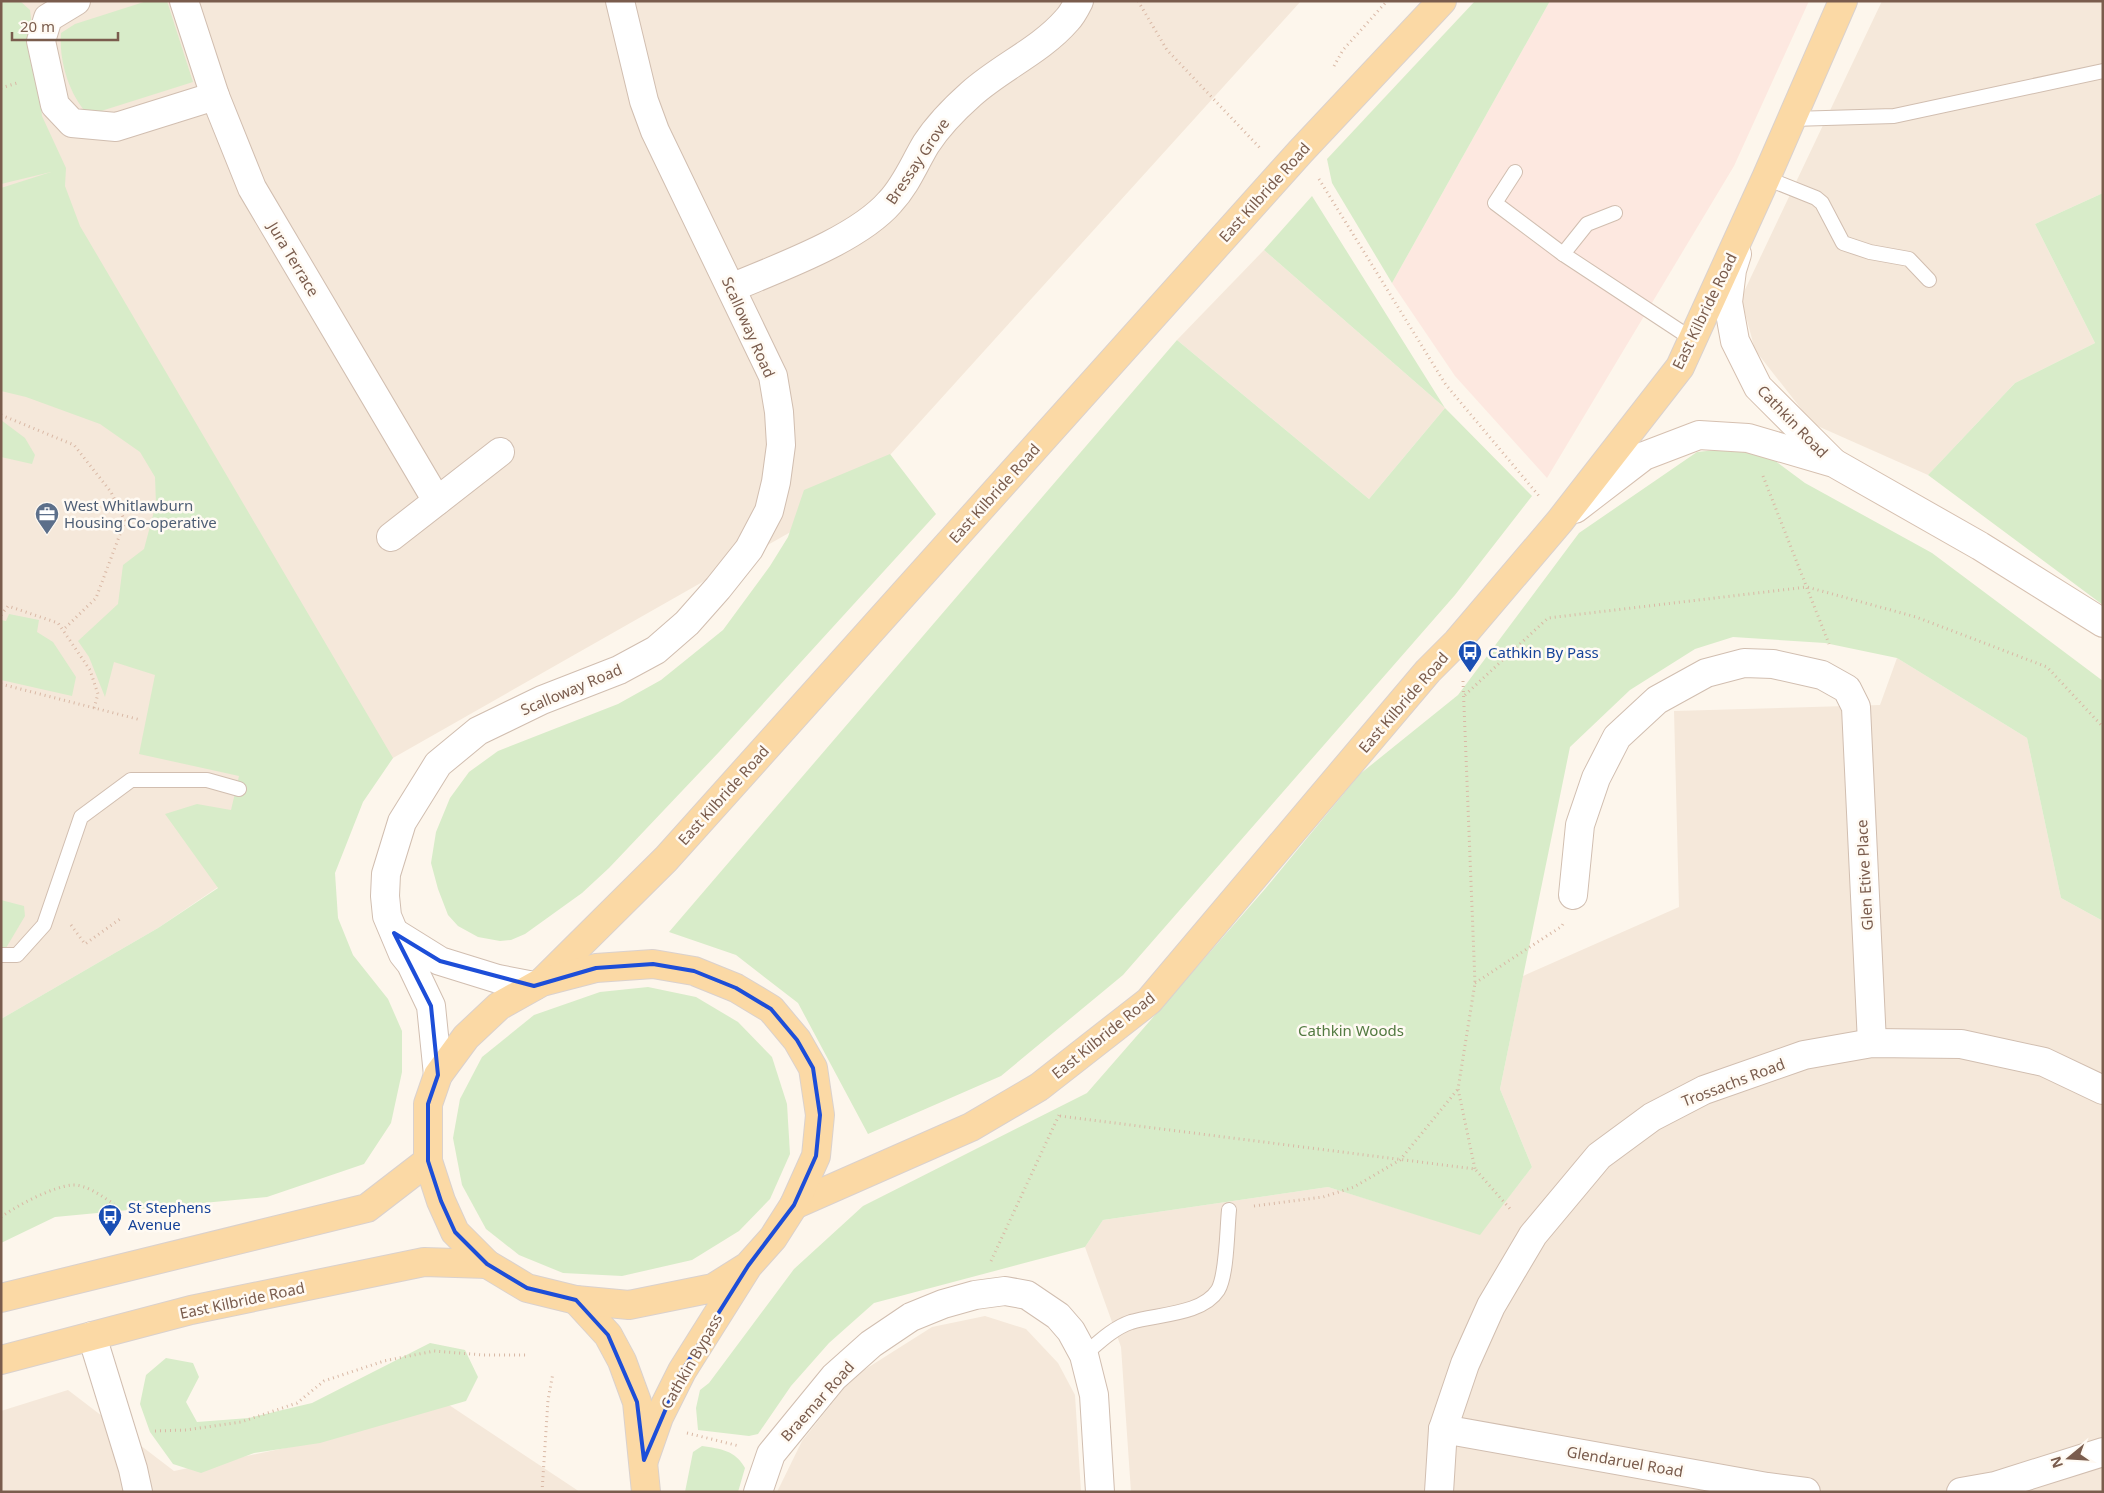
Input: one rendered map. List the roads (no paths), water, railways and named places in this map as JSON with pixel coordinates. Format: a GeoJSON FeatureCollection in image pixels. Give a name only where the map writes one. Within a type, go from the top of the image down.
{"type":"FeatureCollection","features":[{"type":"Feature","properties":{"kind":"main road","name":"East Kilbride Road"},"geometry":{"type":"LineString","coordinates":[[538,984],[666,859],[1301,151],[1442,1]]}},
{"type":"Feature","properties":{"kind":"main road","name":"East Kilbride Road"},"geometry":{"type":"LineString","coordinates":[[794,1205],[972,1127],[1039,1087],[1149,1001],[1428,671],[1457,642],[1560,521],[1680,367],[1766,178],[1843,1]]}},
{"type":"Feature","properties":{"kind":"main road"},"geometry":{"type":"LineString","coordinates":[[653,964],[702,975],[736,988],[771,1009],[798,1040],[813,1068],[820,1115],[816,1156],[794,1205],[773,1238],[748,1266],[713,1288],[629,1306],[576,1300],[527,1288],[487,1264],[455,1232],[441,1202],[428,1161],[428,1104],[438,1075],[466,1037],[499,1006],[538,984],[596,968],[653,964]]}},
{"type":"Feature","properties":{"kind":"main road"},"geometry":{"type":"LineString","coordinates":[[1,1298],[367,1208],[428,1161]]}},
{"type":"Feature","properties":{"kind":"main road","name":"East Kilbride Road"},"geometry":{"type":"LineString","coordinates":[[1,1360],[191,1310],[424,1262],[487,1264]]}},
{"type":"Feature","properties":{"kind":"main road","name":"Cathkin Bypass"},"geometry":{"type":"LineString","coordinates":[[644,1460],[659,1417],[682,1371],[748,1266]]}},
{"type":"Feature","properties":{"kind":"main road","name":"Cathkin Bypass"},"geometry":{"type":"LineString","coordinates":[[576,1300],[608,1335],[622,1361],[637,1402],[646,1492]]}},
{"type":"Feature","properties":{"kind":"street"},"geometry":{"type":"LineString","coordinates":[[76,1],[48,18],[41,40],[55,105],[72,123],[116,127],[215,96]]}},
{"type":"Feature","properties":{"kind":"street","name":"Jura Terrace"},"geometry":{"type":"LineString","coordinates":[[184,1],[215,96],[252,188],[437,501]]}},
{"type":"Feature","properties":{"kind":"street","name":"Scalloway Road"},"geometry":{"type":"LineString","coordinates":[[438,1075],[431,1006],[387,916],[385,896],[390,857],[402,822],[438,764],[478,731],[542,700],[619,670],[656,650],[687,623],[749,549],[769,511],[776,482],[781,446],[779,412],[772,376],[655,131],[644,101],[620,1]]}},
{"type":"Feature","properties":{"kind":"street","name":"Bressay Grove"},"geometry":{"type":"LineString","coordinates":[[731,288],[823,248],[871,220],[890,203],[906,182],[925,146],[945,117],[974,91],[1031,51],[1068,20],[1079,1]]}},
{"type":"Feature","properties":{"kind":"street","name":"Cathkin Road"},"geometry":{"type":"LineString","coordinates":[[1766,178],[1732,270],[1728,302],[1736,341],[1758,387],[1834,463]]}},
{"type":"Feature","properties":{"kind":"street","name":"Cathkin Road"},"geometry":{"type":"LineString","coordinates":[[1560,521],[1644,456],[1699,435],[1748,438],[1834,463],[1980,546],[2103,623]]}},
{"type":"Feature","properties":{"kind":"street"},"geometry":{"type":"LineString","coordinates":[[391,537],[500,452]]}},
{"type":"Feature","properties":{"kind":"street","name":"Glen Etive Place"},"geometry":{"type":"LineString","coordinates":[[1573,895],[1580,825],[1596,778],[1617,737],[1657,700],[1706,673],[1744,664],[1773,664],[1822,675],[1852,698],[1872,1043]]}},
{"type":"Feature","properties":{"kind":"street"},"geometry":{"type":"LineString","coordinates":[[394,933],[440,961],[498,980],[538,984]]}},
{"type":"Feature","properties":{"kind":"street","name":"Trossachs Road"},"geometry":{"type":"LineString","coordinates":[[1439,1492],[1443,1430],[1465,1364],[1491,1306],[1533,1235],[1599,1156],[1652,1117],[1704,1090],[1804,1055],[1872,1043],[1961,1044],[2044,1062],[2103,1090]]}},
{"type":"Feature","properties":{"kind":"street","name":"Braemar Road"},"geometry":{"type":"LineString","coordinates":[[758,1492],[771,1454],[834,1377],[871,1344],[911,1317],[943,1304],[975,1295],[1005,1291],[1027,1294],[1058,1316],[1071,1331],[1084,1355],[1094,1395],[1100,1492]]}},
{"type":"Feature","properties":{"kind":"street"},"geometry":{"type":"LineString","coordinates":[[92,1336],[133,1469],[138,1492]]}},
{"type":"Feature","properties":{"kind":"street","name":"Glendaruel Road"},"geometry":{"type":"LineString","coordinates":[[1443,1430],[1767,1487],[1806,1492]]}},
{"type":"Feature","properties":{"kind":"street"},"geometry":{"type":"LineString","coordinates":[[1961,1492],[1995,1486],[2103,1452]]}},
{"type":"Feature","properties":{"kind":"lane"},"geometry":{"type":"LineString","coordinates":[[1792,119],[1894,116],[2103,71]]}},
{"type":"Feature","properties":{"kind":"lane"},"geometry":{"type":"LineString","coordinates":[[1516,172],[1495,203],[1563,254],[1692,339]]}},
{"type":"Feature","properties":{"kind":"lane"},"geometry":{"type":"LineString","coordinates":[[1766,178],[1816,198],[1822,203],[1843,243],[1870,252],[1909,260],[1929,280]]}},
{"type":"Feature","properties":{"kind":"lane"},"geometry":{"type":"LineString","coordinates":[[1563,254],[1587,224],[1615,213]]}},
{"type":"Feature","properties":{"kind":"lane"},"geometry":{"type":"LineString","coordinates":[[1,954],[17,955],[44,925],[81,817],[131,780],[207,780],[239,788]]}},
{"type":"Feature","properties":{"kind":"lane"},"geometry":{"type":"LineString","coordinates":[[1084,1355],[1110,1333],[1130,1322],[1200,1306],[1218,1290],[1224,1266],[1229,1210]]}},
{"type":"Feature","properties":{"kind":"place","name":"West Whitlawburn Housing Co-operative"},"geometry":{"type":"Point","coordinates":[47,535]}},
{"type":"Feature","properties":{"kind":"place","name":"Cathkin By Pass"},"geometry":{"type":"Point","coordinates":[1470,673]}},
{"type":"Feature","properties":{"kind":"place","name":"St Stephens Avenue"},"geometry":{"type":"Point","coordinates":[110,1237]}},
{"type":"Feature","properties":{"kind":"park label","name":"Cathkin Woods"},"geometry":{"type":"Point","coordinates":[1351,1030]}}]}
